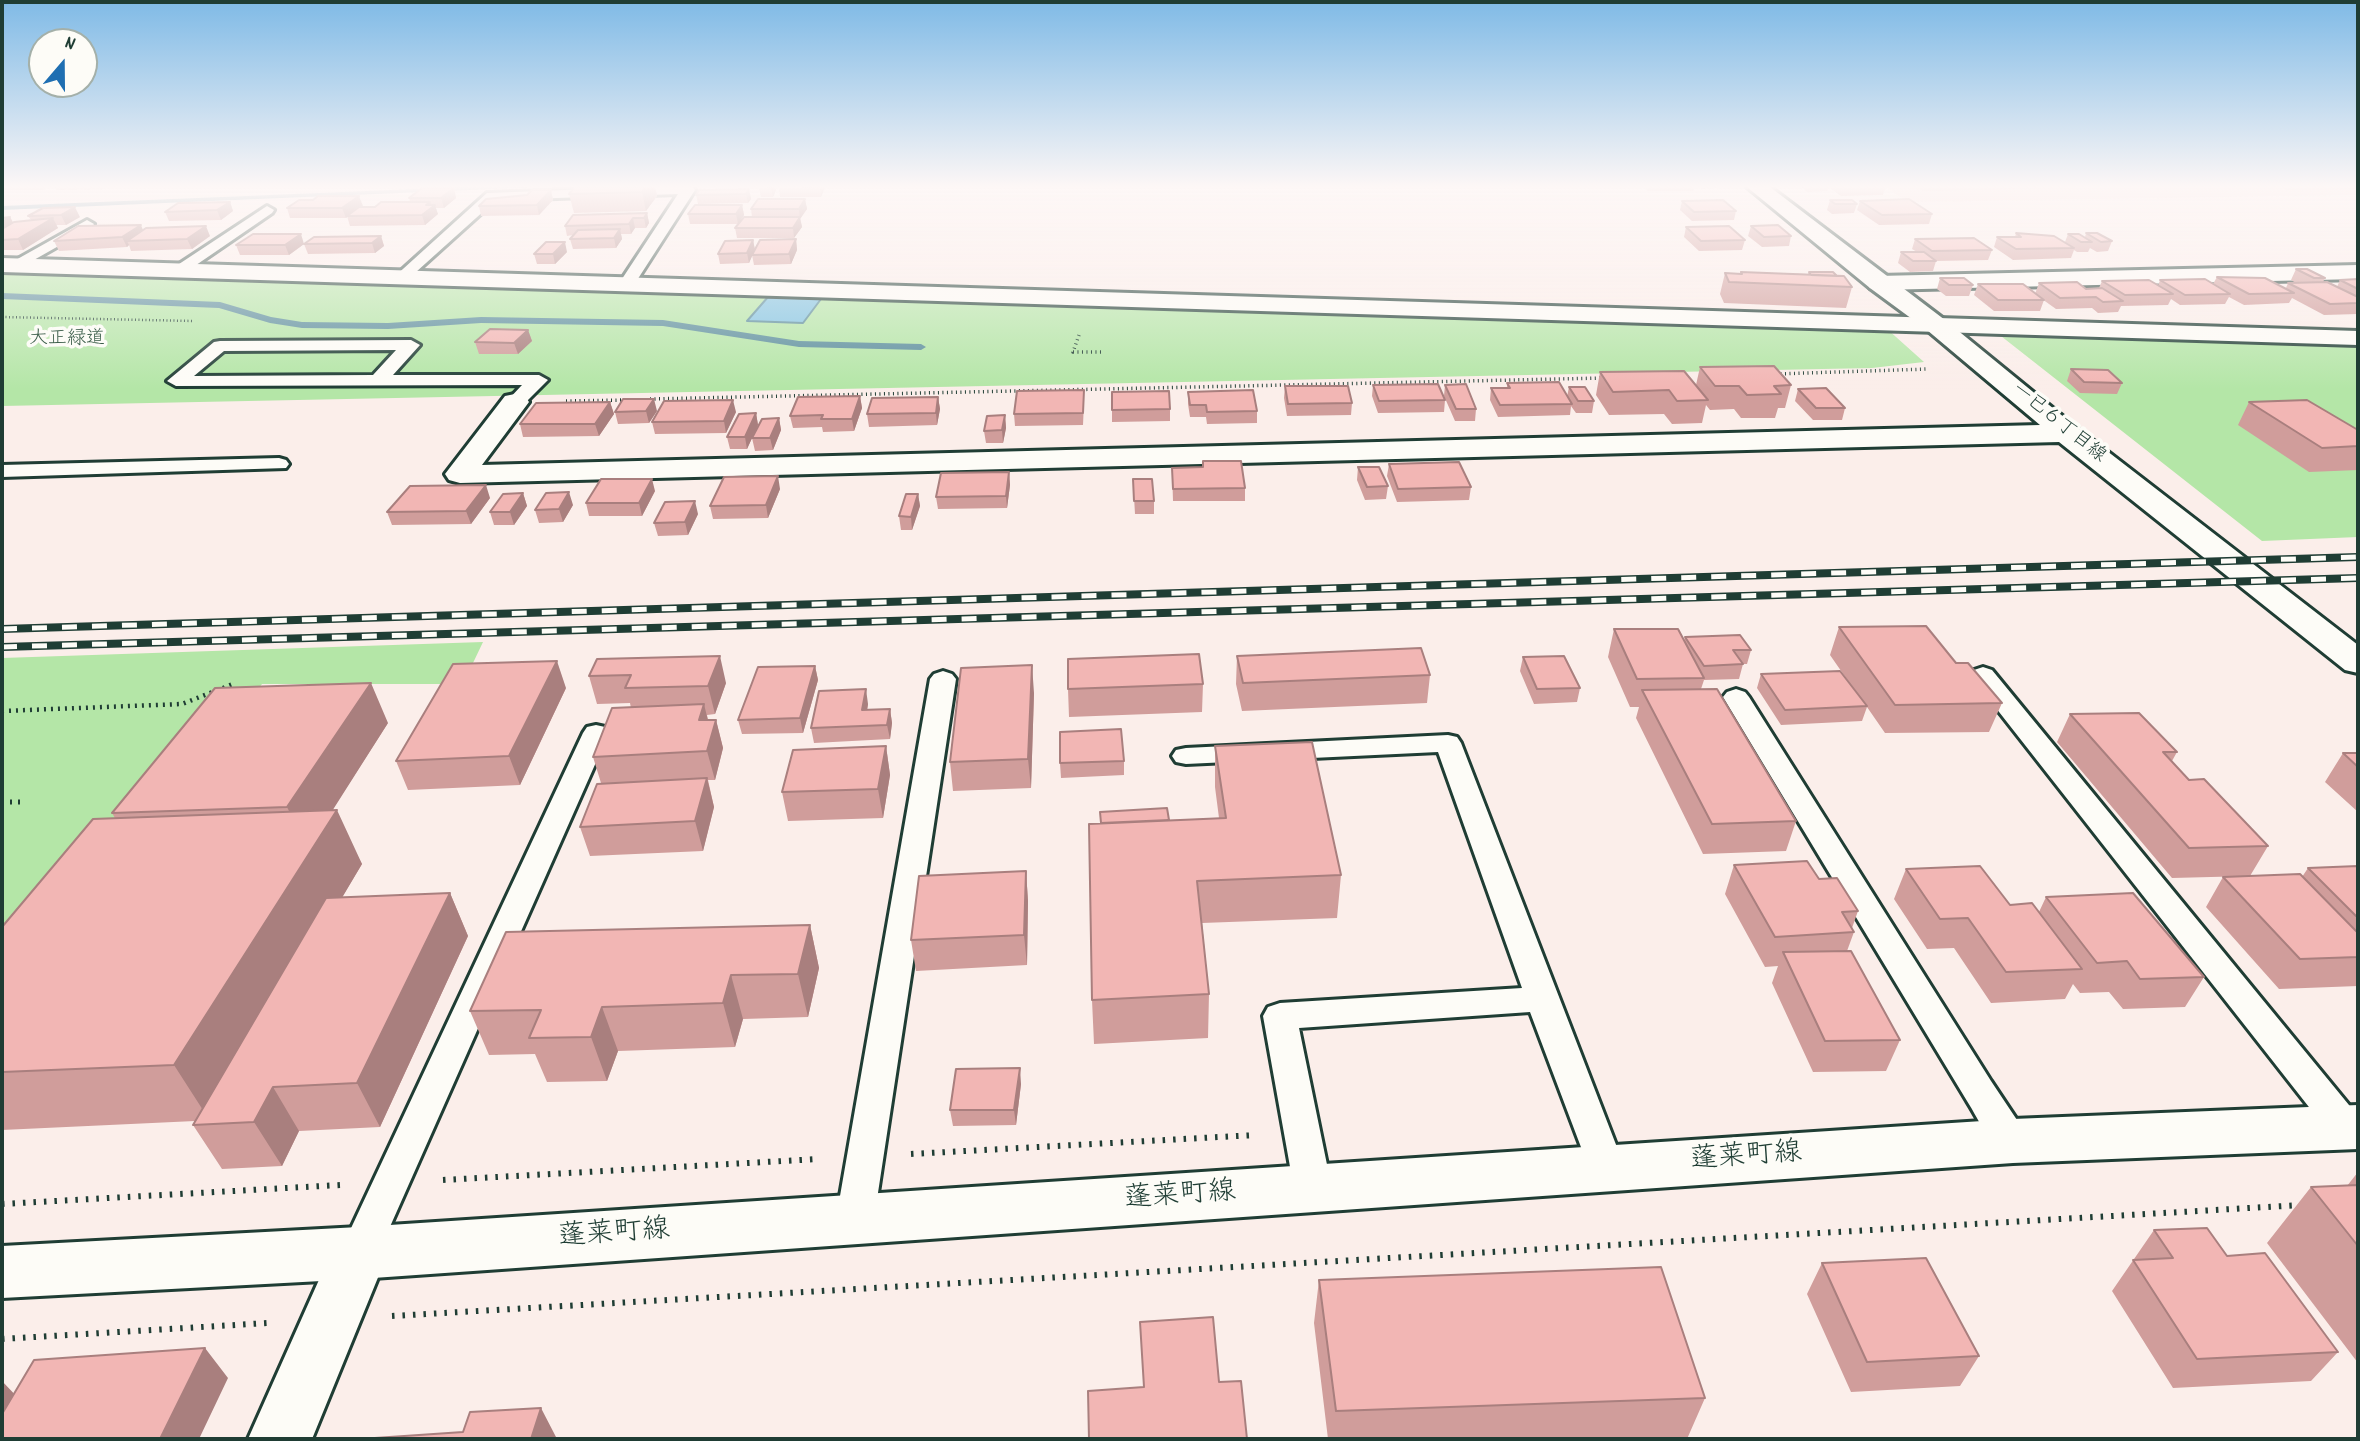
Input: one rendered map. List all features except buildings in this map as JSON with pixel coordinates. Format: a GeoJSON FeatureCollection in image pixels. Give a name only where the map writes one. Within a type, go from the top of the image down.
{"type":"FeatureCollection","features":[{"type":"Feature","properties":{"kind":"street","name":"一已６丁目線"},"geometry":{"type":"LineString","coordinates":[[1842,254],[1936,325],[2066,433],[2358,662]]}},
{"type":"Feature","properties":{"kind":"street"},"geometry":{"type":"LineString","coordinates":[[7,265],[2358,338]]}},
{"type":"Feature","properties":{"kind":"street"},"geometry":{"type":"LineString","coordinates":[[1878,283],[2358,272]]}},
{"type":"Feature","properties":{"kind":"street"},"geometry":{"type":"LineString","coordinates":[[515,402],[460,474],[2066,433]]}},
{"type":"Feature","properties":{"kind":"street","name":"蓬莱町線"},"geometry":{"type":"LineString","coordinates":[[2,1272],[359,1253],[2013,1141],[2353,1128]]}},
{"type":"Feature","properties":{"kind":"street"},"geometry":{"type":"LineString","coordinates":[[280,1439],[359,1253]]}},
{"type":"Feature","properties":{"kind":"lane"},"geometry":{"type":"LineString","coordinates":[[7,265],[28,254]]}},
{"type":"Feature","properties":{"kind":"lane"},"geometry":{"type":"LineString","coordinates":[[178,271],[202,254]]}},
{"type":"Feature","properties":{"kind":"lane"},"geometry":{"type":"LineString","coordinates":[[401,278],[427,254]]}},
{"type":"Feature","properties":{"kind":"lane"},"geometry":{"type":"LineString","coordinates":[[626,285],[646,254]]}},
{"type":"Feature","properties":{"kind":"lane"},"geometry":{"type":"LineString","coordinates":[[378,380],[411,345],[220,346],[176,381],[539,380],[515,402]]}},
{"type":"Feature","properties":{"kind":"lane"},"geometry":{"type":"LineString","coordinates":[[2,471],[279,464]]}},
{"type":"Feature","properties":{"kind":"lane"},"geometry":{"type":"LineString","coordinates":[[1983,674],[2353,1128]]}},
{"type":"Feature","properties":{"kind":"lane"},"geometry":{"type":"LineString","coordinates":[[855,1219],[943,679]]}},
{"type":"Feature","properties":{"kind":"lane"},"geometry":{"type":"LineString","coordinates":[[1736,696],[1979,1091],[2013,1141]]}},
{"type":"Feature","properties":{"kind":"lane"},"geometry":{"type":"LineString","coordinates":[[359,1253],[596,733]]}},
{"type":"Feature","properties":{"kind":"lane"},"geometry":{"type":"LineString","coordinates":[[1185,756],[1448,743],[1606,1168]]}},
{"type":"Feature","properties":{"kind":"lane"},"geometry":{"type":"LineString","coordinates":[[1313,1189],[1280,1016],[1542,999]]}},
{"type":"Feature","properties":{"kind":"path"},"geometry":{"type":"LineString","coordinates":[[2,317],[198,321],[190,329]]}},
{"type":"Feature","properties":{"kind":"path"},"geometry":{"type":"LineString","coordinates":[[1773,374],[1940,368]]}},
{"type":"Feature","properties":{"kind":"path"},"geometry":{"type":"LineString","coordinates":[[641,400],[1605,378]]}},
{"type":"Feature","properties":{"kind":"path"},"geometry":{"type":"LineString","coordinates":[[515,402],[627,400]]}},
{"type":"Feature","properties":{"kind":"path"},"geometry":{"type":"LineString","coordinates":[[2,711],[183,704],[233,684]]}},
{"type":"Feature","properties":{"kind":"path"},"geometry":{"type":"LineString","coordinates":[[2,802],[21,802]]}},
{"type":"Feature","properties":{"kind":"path"},"geometry":{"type":"LineString","coordinates":[[2,1204],[1303,1133]]}},
{"type":"Feature","properties":{"kind":"path"},"geometry":{"type":"LineString","coordinates":[[2,1339],[2316,1204]]}},
{"type":"Feature","properties":{"kind":"green space","name":"大正緑道"},"geometry":{"type":"Polygon","coordinates":[[[2,272],[1134,308],[1886,328],[1924,362],[1872,368],[2,406],[2,272]]]}},
{"type":"Feature","properties":{"kind":"green space"},"geometry":{"type":"Polygon","coordinates":[[[1992,329],[2358,342],[2358,537],[2262,541],[1992,329]]]}},
{"type":"Feature","properties":{"kind":"green space"},"geometry":{"type":"Polygon","coordinates":[[[483,642],[463,684],[262,684],[15,991],[2,992],[2,658],[483,642]]]}},
{"type":"Feature","properties":{"kind":"water"},"geometry":{"type":"Polygon","coordinates":[[[768,297],[821,299],[803,323],[747,321],[768,297]]]}},
{"type":"Feature","properties":{"kind":"waterway"},"geometry":{"type":"LineString","coordinates":[[2,296],[220,305],[270,320],[302,325],[388,326],[481,320],[663,323],[799,344],[921,347]]}},
{"type":"Feature","properties":{"kind":"railway"},"geometry":{"type":"LineString","coordinates":[[2,629],[2358,557]]}},
{"type":"Feature","properties":{"kind":"railway"},"geometry":{"type":"LineString","coordinates":[[2,647],[2358,578]]}}]}
